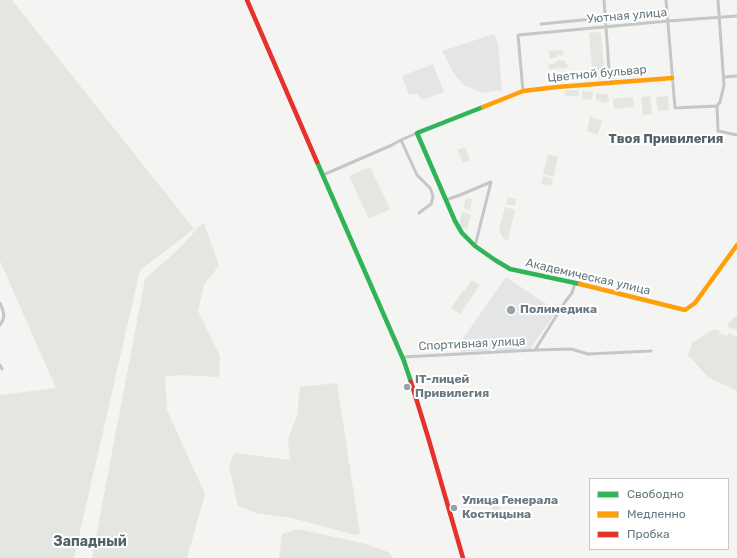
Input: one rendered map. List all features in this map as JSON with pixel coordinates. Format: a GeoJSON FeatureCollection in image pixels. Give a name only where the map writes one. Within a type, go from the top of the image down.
{"type":"FeatureCollection","features":[{"type":"Feature","properties":{"kind":"street"},"geometry":{"type":"LineString","coordinates":[[247,0],[403,357],[463,558]]}},
{"type":"Feature","properties":{"kind":"street"},"geometry":{"type":"LineString","coordinates":[[604,0],[610,83]]}},
{"type":"Feature","properties":{"kind":"street"},"geometry":{"type":"LineString","coordinates":[[666,0],[675,108],[717,106]]}},
{"type":"Feature","properties":{"kind":"street"},"geometry":{"type":"LineString","coordinates":[[718,0],[724,77],[724,85],[720,102],[717,106],[718,131],[737,135]]}},
{"type":"Feature","properties":{"kind":"street","name":"Уютная улица"},"geometry":{"type":"LineString","coordinates":[[523,91],[518,35],[737,16]]}},
{"type":"Feature","properties":{"kind":"street"},"geometry":{"type":"LineString","coordinates":[[541,24],[603,18],[606,19]]}},
{"type":"Feature","properties":{"kind":"street"},"geometry":{"type":"LineString","coordinates":[[724,77],[737,76]]}},
{"type":"Feature","properties":{"kind":"street","name":"Цветной бульвар"},"geometry":{"type":"LineString","coordinates":[[417,133],[523,91],[672,78]]}},
{"type":"Feature","properties":{"kind":"street"},"geometry":{"type":"LineString","coordinates":[[323,175],[417,133]]}},
{"type":"Feature","properties":{"kind":"street","name":"Академическая улица"},"geometry":{"type":"LineString","coordinates":[[417,133],[455,221],[462,233],[475,246],[510,269],[575,283],[684,310],[695,303],[737,245]]}},
{"type":"Feature","properties":{"kind":"street"},"geometry":{"type":"LineString","coordinates":[[401,140],[417,175],[430,188],[433,197],[431,204],[419,213]]}},
{"type":"Feature","properties":{"kind":"street"},"geometry":{"type":"LineString","coordinates":[[446,200],[491,182],[475,246]]}},
{"type":"Feature","properties":{"kind":"street","name":"Спортивная улица"},"geometry":{"type":"LineString","coordinates":[[403,357],[535,350],[572,293],[575,283]]}},
{"type":"Feature","properties":{"kind":"street"},"geometry":{"type":"LineString","coordinates":[[0,303],[4,315],[0,326]]}},
{"type":"Feature","properties":{"kind":"street"},"geometry":{"type":"LineString","coordinates":[[535,350],[572,349],[588,354],[651,351]]}},
{"type":"Feature","properties":{"kind":"street"},"geometry":{"type":"LineString","coordinates":[[0,365],[2,369]]}},
{"type":"Feature","properties":{"kind":"shaded area"},"geometry":{"type":"Polygon","coordinates":[[[0,0],[12,0],[194,229],[140,270],[74,558],[0,558],[0,395],[56,388],[0,261],[0,0]]]}},
{"type":"Feature","properties":{"kind":"shaded area"},"geometry":{"type":"Polygon","coordinates":[[[589,33],[601,33],[605,79],[593,79],[589,33]]]}},
{"type":"Feature","properties":{"kind":"shaded area"},"geometry":{"type":"Polygon","coordinates":[[[494,34],[498,44],[502,90],[482,93],[464,85],[454,74],[442,51],[494,34]]]}},
{"type":"Feature","properties":{"kind":"shaded area"},"geometry":{"type":"Polygon","coordinates":[[[563,50],[563,55],[560,56],[559,54],[557,57],[550,59],[548,51],[563,50]]]}},
{"type":"Feature","properties":{"kind":"shaded area"},"geometry":{"type":"Polygon","coordinates":[[[558,60],[565,61],[565,64],[568,65],[567,68],[548,69],[549,65],[555,64],[558,60]]]}},
{"type":"Feature","properties":{"kind":"shaded area"},"geometry":{"type":"Polygon","coordinates":[[[433,64],[444,92],[422,100],[417,93],[409,95],[402,76],[433,64]]]}},
{"type":"Feature","properties":{"kind":"shaded area"},"geometry":{"type":"Polygon","coordinates":[[[565,90],[579,90],[579,96],[565,96],[565,90]]]}},
{"type":"Feature","properties":{"kind":"shaded area"},"geometry":{"type":"Polygon","coordinates":[[[582,91],[593,92],[592,100],[582,99],[582,91]]]}},
{"type":"Feature","properties":{"kind":"shaded area"},"geometry":{"type":"Polygon","coordinates":[[[596,93],[601,93],[601,95],[608,94],[609,102],[601,103],[601,100],[596,101],[596,93]]]}},
{"type":"Feature","properties":{"kind":"shaded area"},"geometry":{"type":"Polygon","coordinates":[[[650,96],[652,114],[643,115],[641,97],[650,96]]]}},
{"type":"Feature","properties":{"kind":"shaded area"},"geometry":{"type":"Polygon","coordinates":[[[668,96],[669,110],[658,111],[656,97],[668,96]]]}},
{"type":"Feature","properties":{"kind":"shaded area"},"geometry":{"type":"Polygon","coordinates":[[[633,97],[634,107],[614,109],[613,99],[633,97]]]}},
{"type":"Feature","properties":{"kind":"shaded area"},"geometry":{"type":"Polygon","coordinates":[[[590,116],[602,121],[598,135],[587,131],[590,116]]]}},
{"type":"Feature","properties":{"kind":"shaded area"},"geometry":{"type":"Polygon","coordinates":[[[465,147],[470,160],[463,163],[457,150],[465,147]]]}},
{"type":"Feature","properties":{"kind":"shaded area"},"geometry":{"type":"Polygon","coordinates":[[[548,154],[558,157],[554,177],[543,174],[548,154]]]}},
{"type":"Feature","properties":{"kind":"shaded area"},"geometry":{"type":"Polygon","coordinates":[[[370,167],[390,209],[369,219],[349,176],[370,167]]]}},
{"type":"Feature","properties":{"kind":"shaded area"},"geometry":{"type":"Polygon","coordinates":[[[543,176],[553,179],[551,186],[541,184],[543,176]]]}},
{"type":"Feature","properties":{"kind":"shaded area"},"geometry":{"type":"Polygon","coordinates":[[[508,197],[516,199],[515,206],[506,204],[508,197]]]}},
{"type":"Feature","properties":{"kind":"shaded area"},"geometry":{"type":"Polygon","coordinates":[[[466,198],[472,199],[470,210],[463,208],[466,198]]]}},
{"type":"Feature","properties":{"kind":"shaded area"},"geometry":{"type":"Polygon","coordinates":[[[505,207],[515,210],[508,240],[504,239],[499,230],[505,207]]]}},
{"type":"Feature","properties":{"kind":"shaded area"},"geometry":{"type":"Polygon","coordinates":[[[462,212],[471,215],[467,229],[459,227],[462,212]]]}},
{"type":"Feature","properties":{"kind":"shaded area"},"geometry":{"type":"Polygon","coordinates":[[[204,223],[219,266],[204,284],[198,311],[220,356],[219,377],[178,375],[165,377],[167,410],[205,494],[187,558],[92,558],[145,279],[184,244],[198,227],[204,223]]]}},
{"type":"Feature","properties":{"kind":"shaded area"},"geometry":{"type":"Polygon","coordinates":[[[506,277],[557,311],[530,349],[461,352],[459,344],[506,277]]]}},
{"type":"Feature","properties":{"kind":"shaded area"},"geometry":{"type":"Polygon","coordinates":[[[472,280],[480,285],[460,314],[451,308],[472,280]]]}},
{"type":"Feature","properties":{"kind":"shaded area"},"geometry":{"type":"Polygon","coordinates":[[[736,316],[737,331],[734,328],[729,329],[728,323],[736,316]]]}},
{"type":"Feature","properties":{"kind":"shaded area"},"geometry":{"type":"Polygon","coordinates":[[[712,330],[718,330],[721,334],[727,336],[729,333],[737,337],[737,391],[708,377],[688,355],[692,343],[712,330]]]}},
{"type":"Feature","properties":{"kind":"shaded area"},"geometry":{"type":"Polygon","coordinates":[[[337,383],[360,534],[355,535],[292,518],[256,513],[238,506],[229,466],[234,453],[290,460],[288,439],[297,416],[300,387],[337,383]]]}},
{"type":"Feature","properties":{"kind":"shaded area"},"geometry":{"type":"Polygon","coordinates":[[[498,503],[500,507],[498,513],[491,514],[491,510],[498,503]]]}},
{"type":"Feature","properties":{"kind":"shaded area"},"geometry":{"type":"Polygon","coordinates":[[[298,529],[362,543],[388,552],[394,558],[279,558],[282,534],[298,529]]]}},
{"type":"Feature","properties":{"kind":"traffic: fast"},"geometry":{"type":"LineString","coordinates":[[483,107],[417,133],[455,221],[462,233],[475,246],[510,269],[580,284]]}},
{"type":"Feature","properties":{"kind":"traffic: fast"},"geometry":{"type":"LineString","coordinates":[[317,162],[404,361],[411,382]]}},
{"type":"Feature","properties":{"kind":"traffic: slow"},"geometry":{"type":"LineString","coordinates":[[483,107],[523,91],[672,78]]}},
{"type":"Feature","properties":{"kind":"traffic: slow"},"geometry":{"type":"LineString","coordinates":[[580,284],[685,310],[695,303],[737,245]]}},
{"type":"Feature","properties":{"kind":"traffic: jam"},"geometry":{"type":"LineString","coordinates":[[247,0],[317,162]]}},
{"type":"Feature","properties":{"kind":"traffic: jam"},"geometry":{"type":"LineString","coordinates":[[411,382],[463,558]]}},
{"type":"Feature","properties":{"kind":"place","name":"Полимедика"},"geometry":{"type":"Point","coordinates":[511,310]}},
{"type":"Feature","properties":{"kind":"place","name":"IT-лицей Привилегия"},"geometry":{"type":"Point","coordinates":[407,387]}},
{"type":"Feature","properties":{"kind":"place","name":"Улица Генерала Костицына"},"geometry":{"type":"Point","coordinates":[454,508]}},
{"type":"Feature","properties":{"kind":"district","name":"Твоя Привилегия"},"geometry":{"type":"Point","coordinates":[666,139]}},
{"type":"Feature","properties":{"kind":"district","name":"Западный"},"geometry":{"type":"Point","coordinates":[90,542]}}]}
